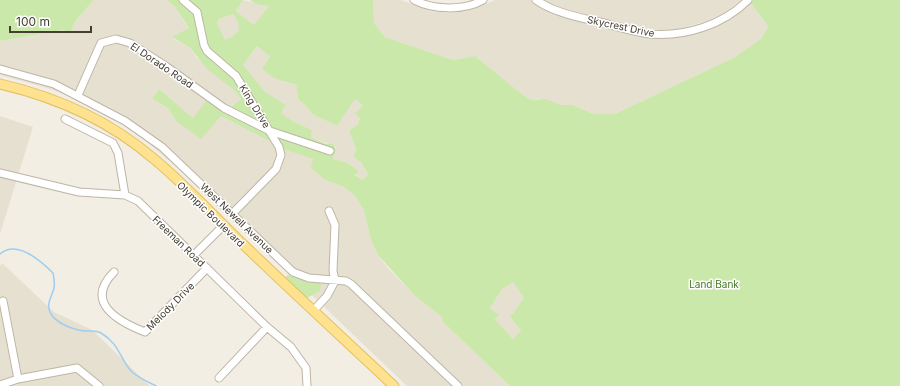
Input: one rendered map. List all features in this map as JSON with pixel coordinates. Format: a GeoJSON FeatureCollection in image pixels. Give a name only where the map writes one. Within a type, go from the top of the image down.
{"type":"FeatureCollection","features":[{"type":"Feature","properties":{"kind":"main road","name":"Olympic Boulevard"},"geometry":{"type":"LineString","coordinates":[[0,84],[21,89],[72,107],[120,133],[154,159],[223,226],[394,386]]}},
{"type":"Feature","properties":{"kind":"street","name":"King Drive"},"geometry":{"type":"LineString","coordinates":[[183,0],[197,12],[204,45],[207,51],[236,76],[270,131],[279,147],[281,155],[276,169],[233,213]]}},
{"type":"Feature","properties":{"kind":"street"},"geometry":{"type":"LineString","coordinates":[[414,0],[431,6],[456,8],[483,0]]}},
{"type":"Feature","properties":{"kind":"street","name":"Skycrest Drive"},"geometry":{"type":"LineString","coordinates":[[536,0],[556,10],[575,16],[630,30],[663,34],[681,33],[706,26],[728,15],[748,0]]}},
{"type":"Feature","properties":{"kind":"street","name":"El Dorado Road"},"geometry":{"type":"LineString","coordinates":[[78,96],[100,43],[116,39],[130,43],[224,108],[270,131]]}},
{"type":"Feature","properties":{"kind":"street","name":"West Newell Avenue"},"geometry":{"type":"LineString","coordinates":[[0,69],[54,84],[125,121],[162,147],[233,213],[293,272],[309,278],[346,281],[351,284],[458,386]]}},
{"type":"Feature","properties":{"kind":"street"},"geometry":{"type":"LineString","coordinates":[[65,119],[113,144],[118,154],[125,195]]}},
{"type":"Feature","properties":{"kind":"street"},"geometry":{"type":"LineString","coordinates":[[270,131],[330,151]]}},
{"type":"Feature","properties":{"kind":"street","name":"Freeman Road"},"geometry":{"type":"LineString","coordinates":[[0,174],[79,192],[125,195],[138,201],[267,327],[291,348],[306,368],[307,386]]}},
{"type":"Feature","properties":{"kind":"street"},"geometry":{"type":"LineString","coordinates":[[313,311],[327,296],[335,281],[333,271],[335,225],[329,211]]}},
{"type":"Feature","properties":{"kind":"street"},"geometry":{"type":"LineString","coordinates":[[194,255],[223,226]]}},
{"type":"Feature","properties":{"kind":"street","name":"Melody Drive"},"geometry":{"type":"LineString","coordinates":[[114,272],[104,281],[101,293],[105,306],[123,323],[145,332],[207,268]]}},
{"type":"Feature","properties":{"kind":"street"},"geometry":{"type":"LineString","coordinates":[[3,301],[18,379]]}},
{"type":"Feature","properties":{"kind":"street"},"geometry":{"type":"LineString","coordinates":[[219,378],[267,327]]}},
{"type":"Feature","properties":{"kind":"street"},"geometry":{"type":"LineString","coordinates":[[0,385],[18,379],[77,368],[99,386]]}},
{"type":"Feature","properties":{"kind":"shaded area"},"geometry":{"type":"Polygon","coordinates":[[[94,0],[167,0],[175,7],[189,29],[172,38],[190,48],[196,57],[232,88],[241,99],[232,105],[226,112],[193,118],[159,89],[152,99],[168,108],[176,121],[221,116],[286,150],[314,159],[325,180],[344,187],[356,197],[364,211],[371,240],[378,255],[387,267],[415,296],[442,317],[443,322],[510,386],[407,386],[187,176],[134,131],[89,105],[67,95],[0,75],[0,41],[63,30],[70,33],[76,20],[94,0]]]}},
{"type":"Feature","properties":{"kind":"shaded area"},"geometry":{"type":"Polygon","coordinates":[[[243,0],[269,6],[255,25],[236,11],[243,0]]]}},
{"type":"Feature","properties":{"kind":"shaded area"},"geometry":{"type":"Polygon","coordinates":[[[373,0],[401,0],[430,11],[454,13],[472,10],[495,0],[531,0],[584,22],[683,36],[750,2],[768,26],[762,38],[735,57],[615,114],[593,114],[573,105],[561,105],[538,99],[533,100],[527,98],[475,56],[453,60],[385,37],[374,23],[373,0]]]}},
{"type":"Feature","properties":{"kind":"shaded area"},"geometry":{"type":"Polygon","coordinates":[[[545,0],[741,0],[725,12],[707,21],[679,29],[661,30],[632,26],[590,16],[563,8],[545,0]]]}},
{"type":"Feature","properties":{"kind":"shaded area"},"geometry":{"type":"Polygon","coordinates":[[[233,14],[239,22],[239,30],[235,35],[225,41],[217,23],[219,19],[233,14]]]}},
{"type":"Feature","properties":{"kind":"shaded area"},"geometry":{"type":"Polygon","coordinates":[[[257,46],[270,57],[284,82],[296,84],[298,99],[309,109],[312,114],[337,126],[355,99],[364,105],[358,124],[349,131],[356,149],[353,157],[361,162],[368,174],[363,180],[355,174],[359,171],[348,163],[333,159],[336,147],[311,137],[312,130],[294,122],[281,113],[286,105],[264,91],[242,65],[257,46]]]}},
{"type":"Feature","properties":{"kind":"shaded area"},"geometry":{"type":"Polygon","coordinates":[[[0,116],[33,127],[0,234],[0,116]]]}},
{"type":"Feature","properties":{"kind":"shaded area"},"geometry":{"type":"Polygon","coordinates":[[[2,263],[54,312],[92,330],[150,386],[0,386],[0,266],[2,263]]]}},
{"type":"Feature","properties":{"kind":"shaded area"},"geometry":{"type":"Polygon","coordinates":[[[513,281],[524,298],[510,317],[521,330],[513,339],[495,319],[498,315],[490,308],[502,289],[513,281]]]}},
{"type":"Feature","properties":{"kind":"green space"},"geometry":{"type":"Polygon","coordinates":[[[0,0],[94,0],[76,20],[70,33],[63,30],[0,41],[0,0]]]}},
{"type":"Feature","properties":{"kind":"green space","name":"Land Bank"},"geometry":{"type":"Polygon","coordinates":[[[167,0],[243,0],[236,11],[254,25],[269,6],[256,4],[250,0],[373,0],[374,23],[385,37],[453,60],[475,56],[527,98],[533,100],[545,99],[561,105],[573,105],[593,114],[615,114],[735,57],[762,38],[768,26],[750,2],[753,0],[900,0],[900,386],[510,386],[443,322],[442,317],[415,296],[378,255],[371,240],[364,211],[356,197],[344,187],[325,180],[311,168],[313,159],[286,150],[221,116],[201,139],[176,121],[168,108],[152,99],[159,89],[193,118],[206,101],[226,112],[241,99],[232,88],[208,70],[190,48],[172,37],[189,28],[175,7],[167,0]],[[233,14],[219,19],[217,23],[225,40],[234,35],[239,27],[233,14]],[[257,46],[243,65],[264,91],[286,105],[281,113],[294,122],[312,130],[311,137],[326,144],[333,144],[336,149],[333,159],[348,163],[359,171],[355,175],[363,180],[368,174],[361,162],[353,157],[356,149],[349,131],[358,124],[360,118],[355,114],[363,105],[355,99],[337,126],[312,114],[309,109],[298,99],[296,84],[277,79],[262,68],[270,57],[257,46]],[[513,282],[502,289],[490,308],[499,315],[495,319],[513,339],[521,330],[510,317],[524,298],[513,282]]]}},
{"type":"Feature","properties":{"kind":"green space"},"geometry":{"type":"Polygon","coordinates":[[[290,274],[321,284],[320,291],[307,298],[285,277],[290,274]]]}},
{"type":"Feature","properties":{"kind":"waterway"},"geometry":{"type":"LineString","coordinates":[[0,254],[7,250],[21,250],[42,263],[53,273],[54,286],[49,310],[54,318],[62,324],[72,328],[101,333],[116,347],[132,372],[156,386]]}}]}
